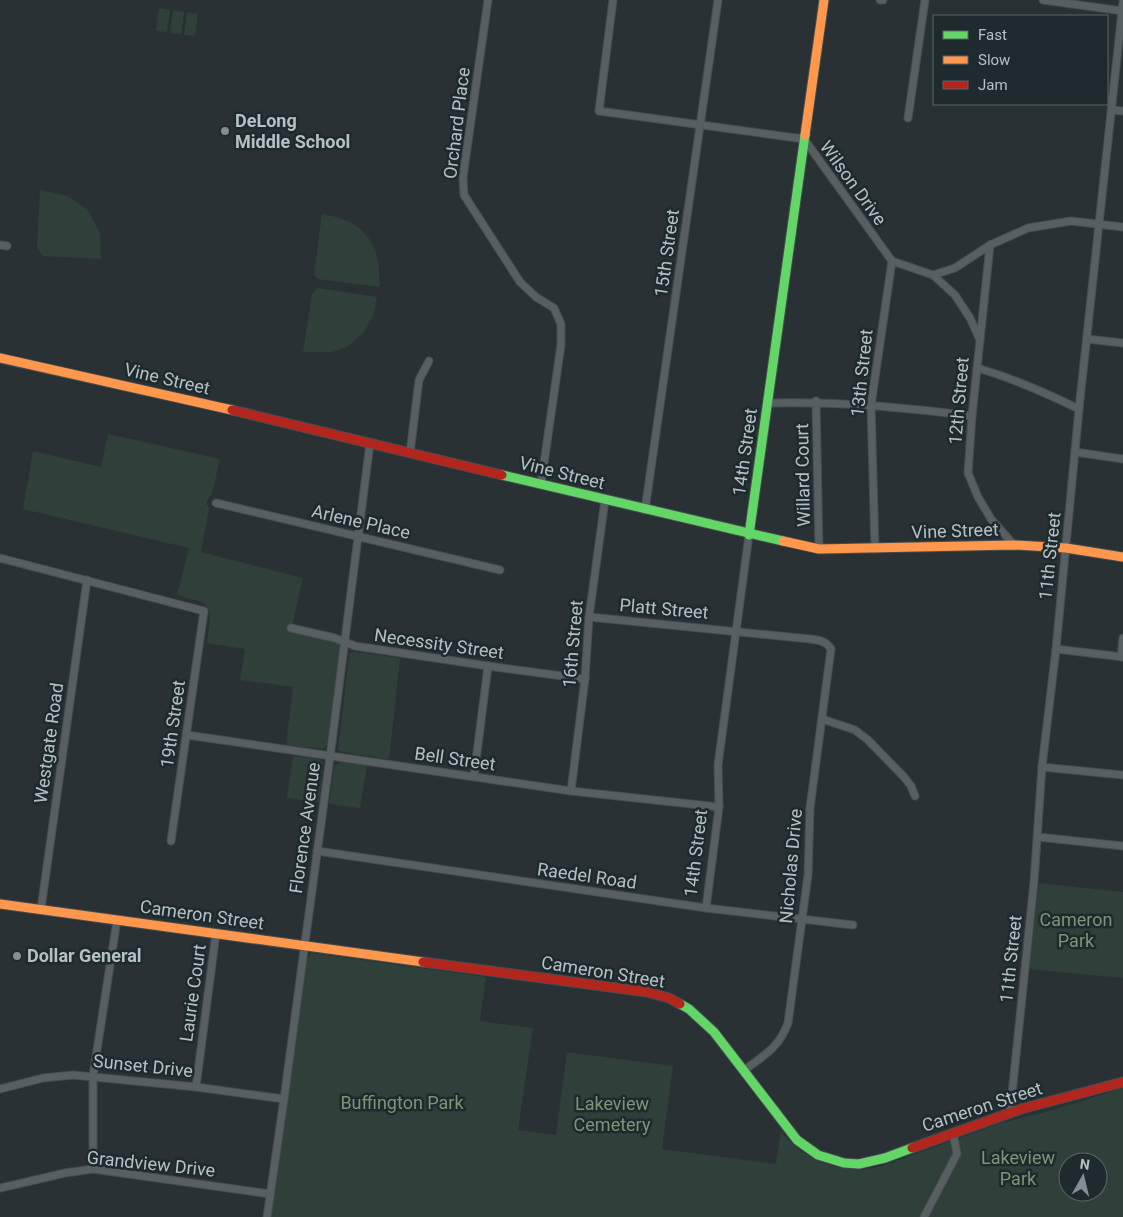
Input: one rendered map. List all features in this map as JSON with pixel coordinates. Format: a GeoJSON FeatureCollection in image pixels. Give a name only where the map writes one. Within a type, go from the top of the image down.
{"type":"FeatureCollection","features":[{"type":"Feature","properties":{"kind":"street","name":"Orchard Place"},"geometry":{"type":"LineString","coordinates":[[488,0],[462,177],[464,194],[520,282],[536,297],[554,308],[562,324],[562,344],[541,484]]}},
{"type":"Feature","properties":{"kind":"street","name":"Wilson Drive"},"geometry":{"type":"LineString","coordinates":[[613,0],[599,111],[804,140],[892,261]]}},
{"type":"Feature","properties":{"kind":"street","name":"15th Street"},"geometry":{"type":"LineString","coordinates":[[645,510],[718,0]]}},
{"type":"Feature","properties":{"kind":"street","name":"14th Street"},"geometry":{"type":"LineString","coordinates":[[706,908],[719,808],[718,765],[735,630],[824,0]]}},
{"type":"Feature","properties":{"kind":"street"},"geometry":{"type":"LineString","coordinates":[[908,118],[924,0]]}},
{"type":"Feature","properties":{"kind":"street"},"geometry":{"type":"LineString","coordinates":[[1043,0],[1122,11]]}},
{"type":"Feature","properties":{"kind":"street","name":"11th Street"},"geometry":{"type":"LineString","coordinates":[[1010,1113],[1038,837],[1042,767],[1123,2]]}},
{"type":"Feature","properties":{"kind":"street"},"geometry":{"type":"LineString","coordinates":[[1113,110],[1123,111]]}},
{"type":"Feature","properties":{"kind":"street"},"geometry":{"type":"LineString","coordinates":[[933,275],[955,268],[990,245],[1028,228],[1071,222],[1123,227]]}},
{"type":"Feature","properties":{"kind":"street","name":"12th Street"},"geometry":{"type":"LineString","coordinates":[[990,245],[968,473],[991,519],[1014,545]]}},
{"type":"Feature","properties":{"kind":"street"},"geometry":{"type":"LineString","coordinates":[[892,261],[933,275],[955,295],[970,318],[980,340]]}},
{"type":"Feature","properties":{"kind":"street","name":"13th Street"},"geometry":{"type":"LineString","coordinates":[[875,549],[871,404],[892,261]]}},
{"type":"Feature","properties":{"kind":"street"},"geometry":{"type":"LineString","coordinates":[[1087,339],[1123,343]]}},
{"type":"Feature","properties":{"kind":"street","name":"Vine Street"},"geometry":{"type":"LineString","coordinates":[[0,358],[370,443],[645,510],[819,549],[1014,545],[1066,548],[1123,556]]}},
{"type":"Feature","properties":{"kind":"street"},"geometry":{"type":"LineString","coordinates":[[410,453],[419,380],[429,361]]}},
{"type":"Feature","properties":{"kind":"street"},"geometry":{"type":"LineString","coordinates":[[977,368],[1004,375],[1029,385],[1079,409]]}},
{"type":"Feature","properties":{"kind":"street"},"geometry":{"type":"LineString","coordinates":[[768,402],[816,401],[871,404],[972,416]]}},
{"type":"Feature","properties":{"kind":"street","name":"Willard Court"},"geometry":{"type":"LineString","coordinates":[[816,401],[819,549]]}},
{"type":"Feature","properties":{"kind":"street","name":"Florence Avenue"},"geometry":{"type":"LineString","coordinates":[[267,1217],[330,756],[370,443]]}},
{"type":"Feature","properties":{"kind":"street"},"geometry":{"type":"LineString","coordinates":[[1075,452],[1123,458]]}},
{"type":"Feature","properties":{"kind":"street","name":"16th Street"},"geometry":{"type":"LineString","coordinates":[[571,791],[585,679],[589,617],[605,500]]}},
{"type":"Feature","properties":{"kind":"street","name":"Arlene Place"},"geometry":{"type":"LineString","coordinates":[[216,503],[500,570]]}},
{"type":"Feature","properties":{"kind":"street"},"geometry":{"type":"LineString","coordinates":[[0,558],[87,580]]}},
{"type":"Feature","properties":{"kind":"street","name":"19th Street"},"geometry":{"type":"LineString","coordinates":[[87,580],[204,611],[172,841]]}},
{"type":"Feature","properties":{"kind":"street","name":"Westgate Road"},"geometry":{"type":"LineString","coordinates":[[41,909],[87,580]]}},
{"type":"Feature","properties":{"kind":"street","name":"Platt Street"},"geometry":{"type":"LineString","coordinates":[[589,617],[735,630],[822,641],[828,644]]}},
{"type":"Feature","properties":{"kind":"street","name":"Necessity Street"},"geometry":{"type":"LineString","coordinates":[[291,628],[355,646],[585,679]]}},
{"type":"Feature","properties":{"kind":"street"},"geometry":{"type":"LineString","coordinates":[[1056,649],[1122,657],[1123,638]]}},
{"type":"Feature","properties":{"kind":"street","name":"Nicholas Drive"},"geometry":{"type":"LineString","coordinates":[[743,1071],[778,1044],[788,1023],[810,855],[810,808],[831,649],[828,644]]}},
{"type":"Feature","properties":{"kind":"street"},"geometry":{"type":"LineString","coordinates":[[474,776],[488,666]]}},
{"type":"Feature","properties":{"kind":"street"},"geometry":{"type":"LineString","coordinates":[[822,719],[856,730],[868,740],[904,777],[911,786],[914,796]]}},
{"type":"Feature","properties":{"kind":"street","name":"Bell Street"},"geometry":{"type":"LineString","coordinates":[[187,735],[571,791],[719,808]]}},
{"type":"Feature","properties":{"kind":"street"},"geometry":{"type":"LineString","coordinates":[[1042,767],[1123,775]]}},
{"type":"Feature","properties":{"kind":"street"},"geometry":{"type":"LineString","coordinates":[[1038,837],[1123,846]]}},
{"type":"Feature","properties":{"kind":"street","name":"Raedel Road"},"geometry":{"type":"LineString","coordinates":[[317,851],[706,908],[853,925]]}},
{"type":"Feature","properties":{"kind":"street","name":"Cameron Street"},"geometry":{"type":"LineString","coordinates":[[0,904],[647,992],[669,998],[689,1009],[714,1032],[797,1140],[830,1160],[852,1163],[872,1162],[1010,1113],[1123,1082]]}},
{"type":"Feature","properties":{"kind":"street"},"geometry":{"type":"LineString","coordinates":[[93,1169],[93,1076],[116,920]]}},
{"type":"Feature","properties":{"kind":"street","name":"Laurie Court"},"geometry":{"type":"LineString","coordinates":[[196,1087],[216,933]]}},
{"type":"Feature","properties":{"kind":"street","name":"Sunset Drive"},"geometry":{"type":"LineString","coordinates":[[0,1089],[43,1078],[73,1075],[196,1087],[284,1099]]}},
{"type":"Feature","properties":{"kind":"street"},"geometry":{"type":"LineString","coordinates":[[924,1217],[957,1154],[953,1133]]}},
{"type":"Feature","properties":{"kind":"street","name":"Grandview Drive"},"geometry":{"type":"LineString","coordinates":[[0,1188],[65,1173],[93,1169],[270,1194]]}},
{"type":"Feature","properties":{"kind":"green space"},"geometry":{"type":"Polygon","coordinates":[[[159,8],[170,10],[167,32],[156,31],[159,8]]]}},
{"type":"Feature","properties":{"kind":"green space"},"geometry":{"type":"Polygon","coordinates":[[[173,10],[184,12],[181,34],[170,33],[173,10]]]}},
{"type":"Feature","properties":{"kind":"green space"},"geometry":{"type":"Polygon","coordinates":[[[187,12],[198,14],[195,36],[184,35],[187,12]]]}},
{"type":"Feature","properties":{"kind":"green space"},"geometry":{"type":"Polygon","coordinates":[[[40,190],[68,196],[88,210],[100,233],[101,259],[43,256],[37,248],[40,190]]]}},
{"type":"Feature","properties":{"kind":"green space"},"geometry":{"type":"Polygon","coordinates":[[[322,214],[349,222],[368,237],[374,247],[377,258],[379,287],[318,279],[314,274],[322,214]]]}},
{"type":"Feature","properties":{"kind":"green space"},"geometry":{"type":"Polygon","coordinates":[[[318,288],[377,297],[373,316],[364,332],[349,346],[332,352],[303,352],[312,294],[318,288]]]}},
{"type":"Feature","properties":{"kind":"green space"},"geometry":{"type":"Polygon","coordinates":[[[108,434],[220,459],[212,494],[207,500],[209,508],[201,552],[303,578],[291,630],[334,641],[340,645],[327,745],[324,749],[286,745],[293,687],[240,680],[245,649],[207,643],[210,621],[209,609],[202,602],[177,595],[189,548],[23,509],[33,451],[101,467],[108,434]]]}},
{"type":"Feature","properties":{"kind":"green space"},"geometry":{"type":"Polygon","coordinates":[[[350,653],[400,658],[389,759],[338,750],[349,657],[350,653]]]}},
{"type":"Feature","properties":{"kind":"green space"},"geometry":{"type":"Polygon","coordinates":[[[293,756],[318,759],[323,762],[319,802],[287,798],[293,756]]]}},
{"type":"Feature","properties":{"kind":"green space"},"geometry":{"type":"Polygon","coordinates":[[[341,762],[367,765],[360,808],[329,804],[334,766],[341,762]]]}},
{"type":"Feature","properties":{"kind":"green space","name":"Cameron Park"},"geometry":{"type":"Polygon","coordinates":[[[1039,883],[1123,892],[1123,978],[1029,969],[1039,883]]]}},
{"type":"Feature","properties":{"kind":"green space"},"geometry":{"type":"Polygon","coordinates":[[[311,953],[486,977],[480,1021],[533,1028],[518,1130],[556,1135],[567,1052],[673,1066],[662,1149],[776,1164],[781,1131],[801,1151],[813,1158],[837,1167],[851,1169],[879,1167],[1001,1123],[1053,1110],[1123,1088],[1123,1217],[271,1217],[307,961],[311,953]]]}},
{"type":"Feature","properties":{"kind":"traffic: fast"},"geometry":{"type":"LineString","coordinates":[[749,535],[805,135]]}},
{"type":"Feature","properties":{"kind":"traffic: fast"},"geometry":{"type":"LineString","coordinates":[[502,475],[783,541]]}},
{"type":"Feature","properties":{"kind":"traffic: fast"},"geometry":{"type":"LineString","coordinates":[[680,1004],[689,1009],[714,1032],[797,1140],[818,1155],[844,1163],[859,1164],[885,1158],[912,1148]]}},
{"type":"Feature","properties":{"kind":"traffic: slow"},"geometry":{"type":"LineString","coordinates":[[805,135],[824,0]]}},
{"type":"Feature","properties":{"kind":"traffic: slow"},"geometry":{"type":"LineString","coordinates":[[0,358],[232,410]]}},
{"type":"Feature","properties":{"kind":"traffic: slow"},"geometry":{"type":"LineString","coordinates":[[783,541],[819,549],[1014,545],[1066,548],[1123,557]]}},
{"type":"Feature","properties":{"kind":"traffic: slow"},"geometry":{"type":"LineString","coordinates":[[0,904],[423,962]]}},
{"type":"Feature","properties":{"kind":"traffic: jam"},"geometry":{"type":"LineString","coordinates":[[232,410],[502,475]]}},
{"type":"Feature","properties":{"kind":"traffic: jam"},"geometry":{"type":"LineString","coordinates":[[423,962],[647,992],[669,998],[680,1004]]}},
{"type":"Feature","properties":{"kind":"traffic: jam"},"geometry":{"type":"LineString","coordinates":[[912,1148],[1021,1109],[1123,1082]]}},
{"type":"Feature","properties":{"kind":"place","name":"DeLong Middle School"},"geometry":{"type":"Point","coordinates":[225,131]}},
{"type":"Feature","properties":{"kind":"place","name":"Dollar General"},"geometry":{"type":"Point","coordinates":[17,956]}},
{"type":"Feature","properties":{"kind":"park label","name":"Buffington Park"},"geometry":{"type":"Point","coordinates":[402,1103]}},
{"type":"Feature","properties":{"kind":"park label","name":"Lakeview Cemetery"},"geometry":{"type":"Point","coordinates":[612,1114]}},
{"type":"Feature","properties":{"kind":"park label","name":"Lakeview Park"},"geometry":{"type":"Point","coordinates":[1018,1168]}}]}
